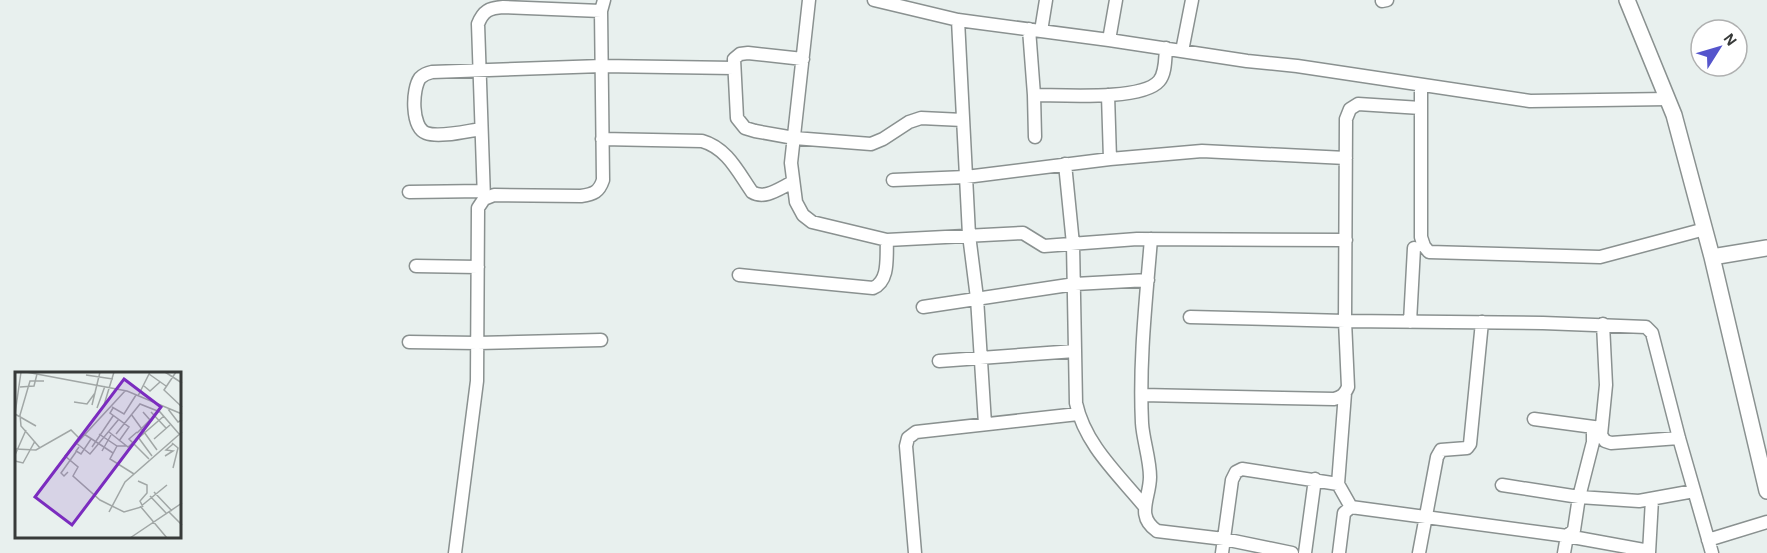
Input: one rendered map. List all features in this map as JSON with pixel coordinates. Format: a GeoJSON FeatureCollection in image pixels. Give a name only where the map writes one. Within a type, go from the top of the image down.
{"type":"FeatureCollection","features":[{"type":"Feature","properties":{"kind":"street"},"geometry":{"type":"LineString","coordinates":[[809,0],[791,163],[796,202],[803,215],[812,222],[887,240],[1023,233],[1044,246],[1151,239],[1346,240]]}},
{"type":"Feature","properties":{"kind":"street"},"geometry":{"type":"LineString","coordinates":[[878,0],[957,20],[1297,66],[1530,101],[1668,99]]}},
{"type":"Feature","properties":{"kind":"street"},"geometry":{"type":"LineString","coordinates":[[1035,137],[1035,30],[1046,0]]}},
{"type":"Feature","properties":{"kind":"street"},"geometry":{"type":"LineString","coordinates":[[1109,40],[1116,0]]}},
{"type":"Feature","properties":{"kind":"street"},"geometry":{"type":"LineString","coordinates":[[1182,51],[1192,0]]}},
{"type":"Feature","properties":{"kind":"street"},"geometry":{"type":"LineString","coordinates":[[1627,0],[1674,116],[1712,257],[1767,491]]}},
{"type":"Feature","properties":{"kind":"street"},"geometry":{"type":"LineString","coordinates":[[410,192],[483,195],[581,196],[593,194],[600,189],[603,180],[603,5],[491,8],[482,14],[478,24],[483,195],[478,208],[476,400],[455,553]]}},
{"type":"Feature","properties":{"kind":"street"},"geometry":{"type":"LineString","coordinates":[[957,20],[969,235],[977,298],[985,424]]}},
{"type":"Feature","properties":{"kind":"street"},"geometry":{"type":"LineString","coordinates":[[1034,94],[1119,95],[1151,86],[1162,76],[1166,48]]}},
{"type":"Feature","properties":{"kind":"street"},"geometry":{"type":"LineString","coordinates":[[803,59],[748,53],[740,54],[734,59],[737,118],[745,128],[794,138],[871,144],[909,122],[921,118],[963,120]]}},
{"type":"Feature","properties":{"kind":"street"},"geometry":{"type":"LineString","coordinates":[[482,129],[435,134],[426,133],[418,128],[415,119],[418,80],[424,74],[432,72],[479,70],[602,66],[734,68]]}},
{"type":"Feature","properties":{"kind":"street"},"geometry":{"type":"LineString","coordinates":[[1421,86],[1421,237],[1429,252],[1600,257],[1705,229]]}},
{"type":"Feature","properties":{"kind":"street"},"geometry":{"type":"LineString","coordinates":[[1108,95],[1110,159]]}},
{"type":"Feature","properties":{"kind":"street"},"geometry":{"type":"LineString","coordinates":[[1142,395],[1334,399],[1345,393],[1348,387],[1345,321],[1346,119],[1350,109],[1358,104],[1421,108]]}},
{"type":"Feature","properties":{"kind":"street"},"geometry":{"type":"LineString","coordinates":[[602,139],[702,141],[714,144],[724,152],[752,192],[758,196],[793,182]]}},
{"type":"Feature","properties":{"kind":"street"},"geometry":{"type":"LineString","coordinates":[[893,180],[966,177],[1110,159],[1217,151],[1346,158]]}},
{"type":"Feature","properties":{"kind":"street"},"geometry":{"type":"LineString","coordinates":[[1065,165],[1073,244],[1078,414],[1099,453],[1145,507]]}},
{"type":"Feature","properties":{"kind":"street"},"geometry":{"type":"LineString","coordinates":[[1151,239],[1143,324],[1142,395],[1142,425],[1150,476],[1145,507],[1148,525],[1156,531],[1224,539],[1292,553]]}},
{"type":"Feature","properties":{"kind":"street"},"geometry":{"type":"LineString","coordinates":[[739,275],[873,288],[880,285],[884,278],[887,240]]}},
{"type":"Feature","properties":{"kind":"street"},"geometry":{"type":"LineString","coordinates":[[1410,321],[1414,248]]}},
{"type":"Feature","properties":{"kind":"street"},"geometry":{"type":"LineString","coordinates":[[1712,257],[1767,248]]}},
{"type":"Feature","properties":{"kind":"street"},"geometry":{"type":"LineString","coordinates":[[416,266],[478,267]]}},
{"type":"Feature","properties":{"kind":"street"},"geometry":{"type":"LineString","coordinates":[[923,307],[1075,284],[1148,280]]}},
{"type":"Feature","properties":{"kind":"street"},"geometry":{"type":"LineString","coordinates":[[1190,317],[1604,324],[1646,327],[1652,333],[1710,547],[1767,522]]}},
{"type":"Feature","properties":{"kind":"street"},"geometry":{"type":"LineString","coordinates":[[1419,553],[1437,457],[1441,450],[1467,448],[1470,444],[1482,322]]}},
{"type":"Feature","properties":{"kind":"street"},"geometry":{"type":"LineString","coordinates":[[1564,553],[1568,536],[1574,530],[1579,497],[1606,385],[1604,324]]}},
{"type":"Feature","properties":{"kind":"street"},"geometry":{"type":"LineString","coordinates":[[409,342],[601,340]]}},
{"type":"Feature","properties":{"kind":"street"},"geometry":{"type":"LineString","coordinates":[[939,361],[1076,351]]}},
{"type":"Feature","properties":{"kind":"street"},"geometry":{"type":"LineString","coordinates":[[1345,393],[1338,484],[1351,507]]}},
{"type":"Feature","properties":{"kind":"street"},"geometry":{"type":"LineString","coordinates":[[915,553],[906,446],[908,438],[916,432],[1078,414]]}},
{"type":"Feature","properties":{"kind":"street"},"geometry":{"type":"LineString","coordinates":[[1534,419],[1597,427]]}},
{"type":"Feature","properties":{"kind":"street"},"geometry":{"type":"LineString","coordinates":[[1597,427],[1605,441],[1611,443],[1679,438]]}},
{"type":"Feature","properties":{"kind":"street"},"geometry":{"type":"LineString","coordinates":[[1222,553],[1232,480],[1236,472],[1242,469],[1338,484]]}},
{"type":"Feature","properties":{"kind":"street"},"geometry":{"type":"LineString","coordinates":[[1305,553],[1315,479]]}},
{"type":"Feature","properties":{"kind":"street"},"geometry":{"type":"LineString","coordinates":[[1502,485],[1579,497],[1639,501],[1694,490]]}},
{"type":"Feature","properties":{"kind":"street"},"geometry":{"type":"LineString","coordinates":[[1339,553],[1344,513],[1351,507],[1568,536],[1649,552],[1652,499]]}}]}
